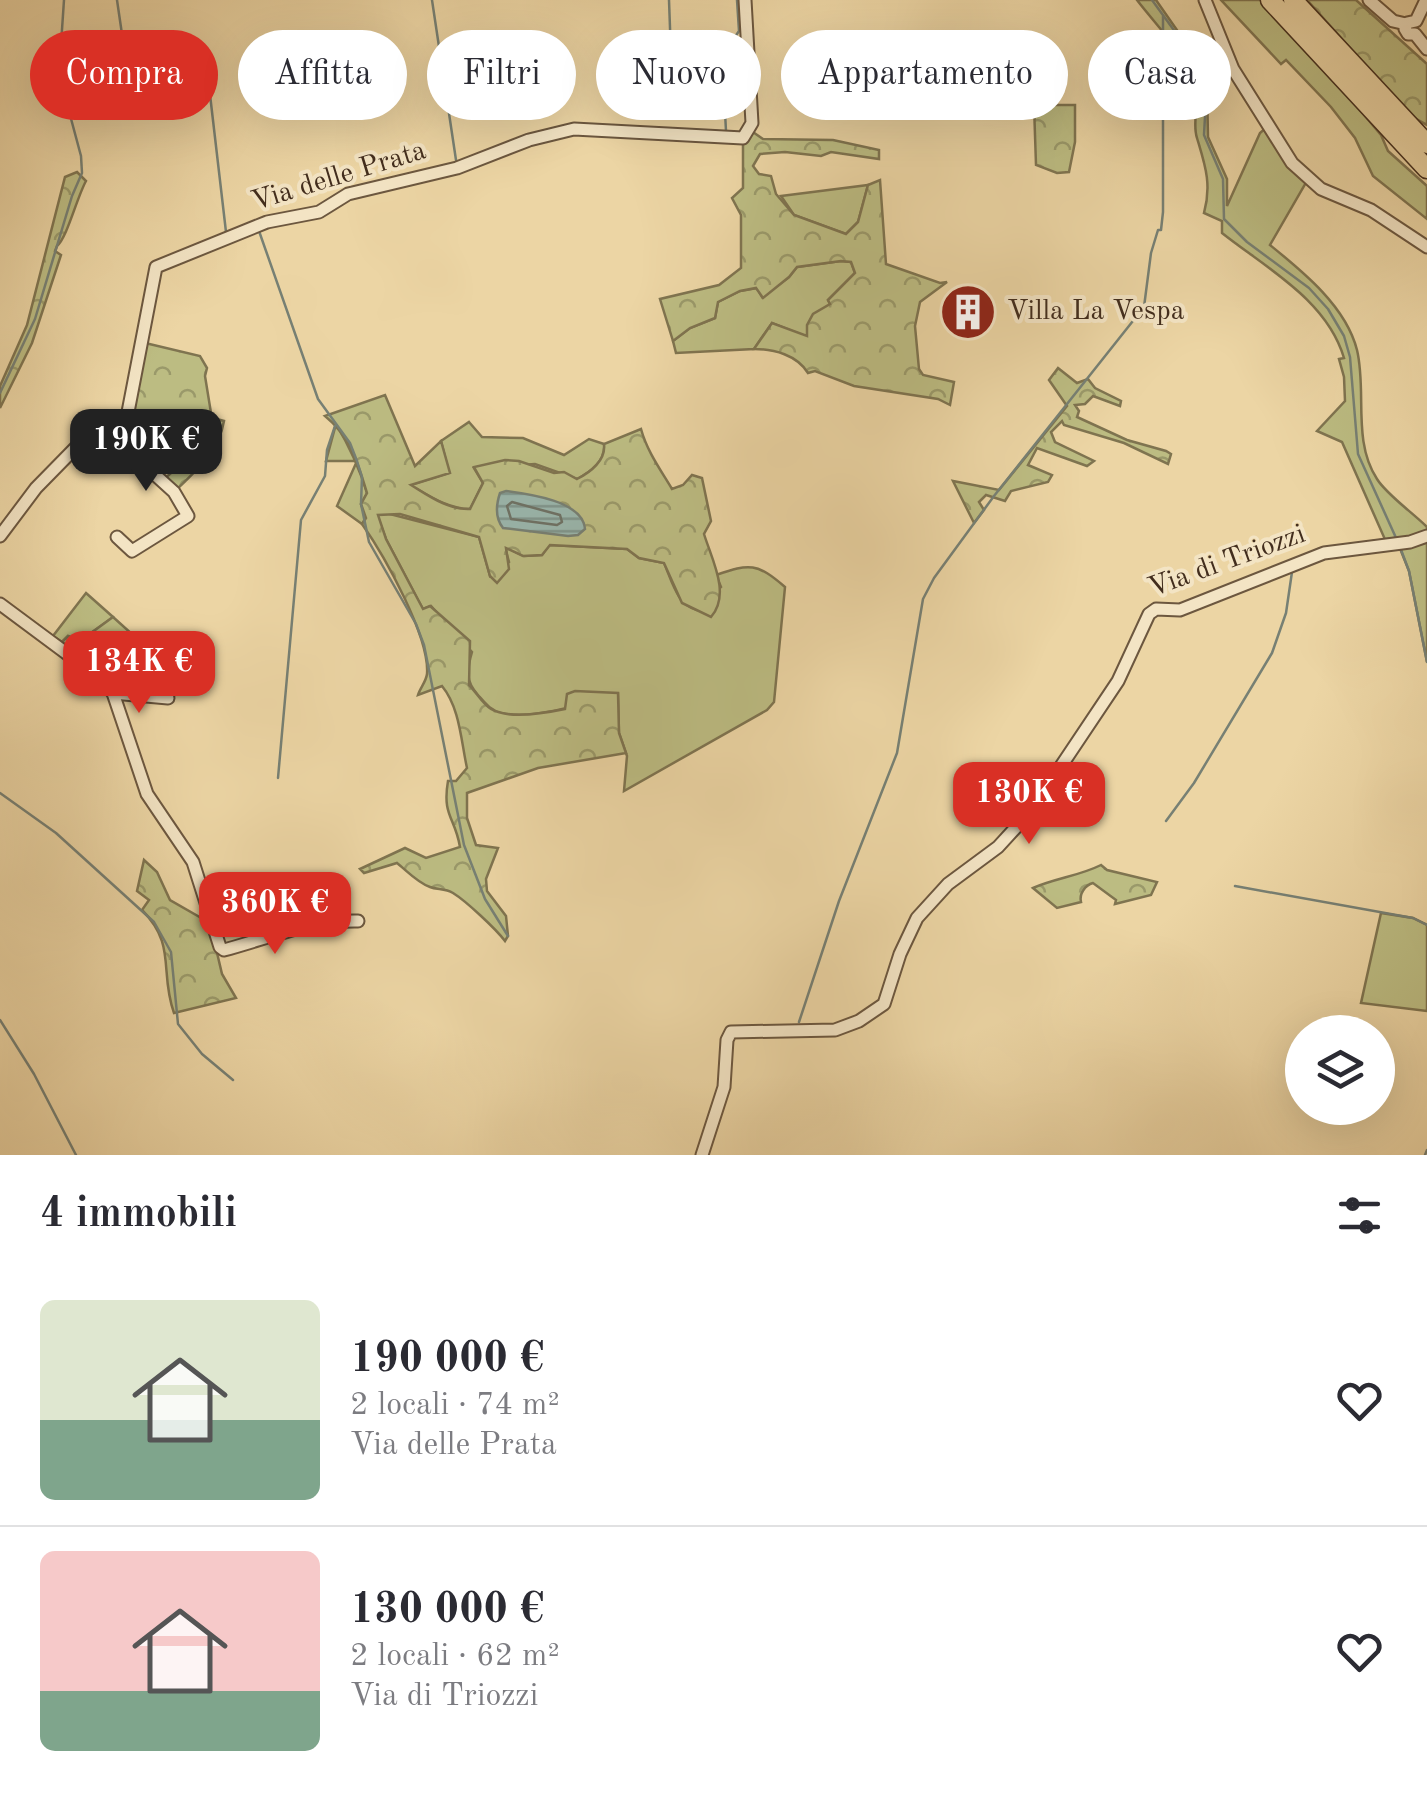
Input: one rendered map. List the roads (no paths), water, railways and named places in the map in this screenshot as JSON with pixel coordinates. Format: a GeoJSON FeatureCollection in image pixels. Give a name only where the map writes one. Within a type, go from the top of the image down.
{"type":"FeatureCollection","features":[{"type":"Feature","properties":{"kind":"highway"},"geometry":{"type":"LineString","coordinates":[[1270,0],[1427,169]]}},
{"type":"Feature","properties":{"kind":"highway"},"geometry":{"type":"LineString","coordinates":[[1293,0],[1427,144]]}},
{"type":"Feature","properties":{"kind":"street","name":"Via delle Prata"},"geometry":{"type":"LineString","coordinates":[[120,442],[128,423],[156,267],[264,223],[319,212],[348,194],[457,168],[529,140],[574,129],[742,138],[752,122],[746,0]]}},
{"type":"Feature","properties":{"kind":"street"},"geometry":{"type":"LineString","coordinates":[[1204,0],[1234,69],[1292,163],[1321,190],[1371,210],[1427,247]]}},
{"type":"Feature","properties":{"kind":"street"},"geometry":{"type":"LineString","coordinates":[[1369,0],[1394,21],[1412,27],[1427,49]]}},
{"type":"Feature","properties":{"kind":"street"},"geometry":{"type":"LineString","coordinates":[[1412,27],[1426,0]]}},
{"type":"Feature","properties":{"kind":"street"},"geometry":{"type":"LineString","coordinates":[[0,536],[31,493],[86,437],[96,434],[120,442],[174,492],[188,516],[132,551],[118,538]]}},
{"type":"Feature","properties":{"kind":"street","name":"Via di Triozzi"},"geometry":{"type":"LineString","coordinates":[[702,1155],[724,1087],[727,1040],[732,1032],[835,1030],[859,1022],[884,1004],[917,918],[948,884],[998,847],[1031,811],[1118,682],[1148,614],[1180,610],[1324,553],[1427,536]]}},
{"type":"Feature","properties":{"kind":"street"},"geometry":{"type":"LineString","coordinates":[[0,604],[101,679],[113,693],[146,794],[193,862],[220,948],[258,941],[305,924],[358,921]]}},
{"type":"Feature","properties":{"kind":"street"},"geometry":{"type":"LineString","coordinates":[[113,693],[168,698]]}},
{"type":"Feature","properties":{"kind":"water"},"geometry":{"type":"Polygon","coordinates":[[[506,491],[565,505],[582,519],[585,529],[568,536],[503,528],[497,507],[500,493],[506,491]]]}},
{"type":"Feature","properties":{"kind":"waterway"},"geometry":{"type":"LineString","coordinates":[[0,393],[35,319],[82,173],[59,74],[64,0]]}},
{"type":"Feature","properties":{"kind":"waterway"},"geometry":{"type":"LineString","coordinates":[[117,0],[123,41],[132,67],[209,86],[226,232]]}},
{"type":"Feature","properties":{"kind":"waterway"},"geometry":{"type":"LineString","coordinates":[[432,0],[456,160]]}},
{"type":"Feature","properties":{"kind":"waterway"},"geometry":{"type":"LineString","coordinates":[[669,0],[670,30]]}},
{"type":"Feature","properties":{"kind":"waterway"},"geometry":{"type":"LineString","coordinates":[[726,131],[722,56],[739,31],[737,0]]}},
{"type":"Feature","properties":{"kind":"waterway"},"geometry":{"type":"LineString","coordinates":[[1152,0],[1184,44],[1206,98],[1204,135],[1223,179],[1224,219],[1247,242],[1309,288],[1344,336],[1350,357],[1358,454],[1397,540]]}},
{"type":"Feature","properties":{"kind":"waterway"},"geometry":{"type":"LineString","coordinates":[[799,1022],[839,901],[897,753],[923,599],[994,496],[1144,307],[1151,253],[1161,230],[1163,212],[1163,16]]}},
{"type":"Feature","properties":{"kind":"waterway"},"geometry":{"type":"LineString","coordinates":[[259,231],[318,399],[350,443],[357,461],[369,542],[424,645],[464,845],[485,899],[508,936]]}},
{"type":"Feature","properties":{"kind":"waterway"},"geometry":{"type":"LineString","coordinates":[[278,778],[301,520],[325,476],[327,450],[335,426]]}},
{"type":"Feature","properties":{"kind":"waterway"},"geometry":{"type":"LineString","coordinates":[[1296,560],[1318,549],[1394,538]]}},
{"type":"Feature","properties":{"kind":"waterway"},"geometry":{"type":"LineString","coordinates":[[1400,547],[1409,571],[1427,662]]}},
{"type":"Feature","properties":{"kind":"waterway"},"geometry":{"type":"LineString","coordinates":[[1166,821],[1194,783],[1272,653],[1286,613],[1292,572]]}},
{"type":"Feature","properties":{"kind":"waterway"},"geometry":{"type":"LineString","coordinates":[[0,793],[56,833],[154,922],[171,952],[178,1024],[202,1054],[233,1080]]}},
{"type":"Feature","properties":{"kind":"waterway"},"geometry":{"type":"LineString","coordinates":[[1235,886],[1413,918],[1427,925]]}},
{"type":"Feature","properties":{"kind":"waterway"},"geometry":{"type":"LineString","coordinates":[[0,1020],[34,1074],[76,1155]]}},
{"type":"Feature","properties":{"kind":"waterway"},"geometry":{"type":"LineString","coordinates":[[1425,1155],[1427,1150]]}},
{"type":"Feature","properties":{"kind":"place","name":"Villa La Vespa"},"geometry":{"type":"Point","coordinates":[968,312]}}]}
